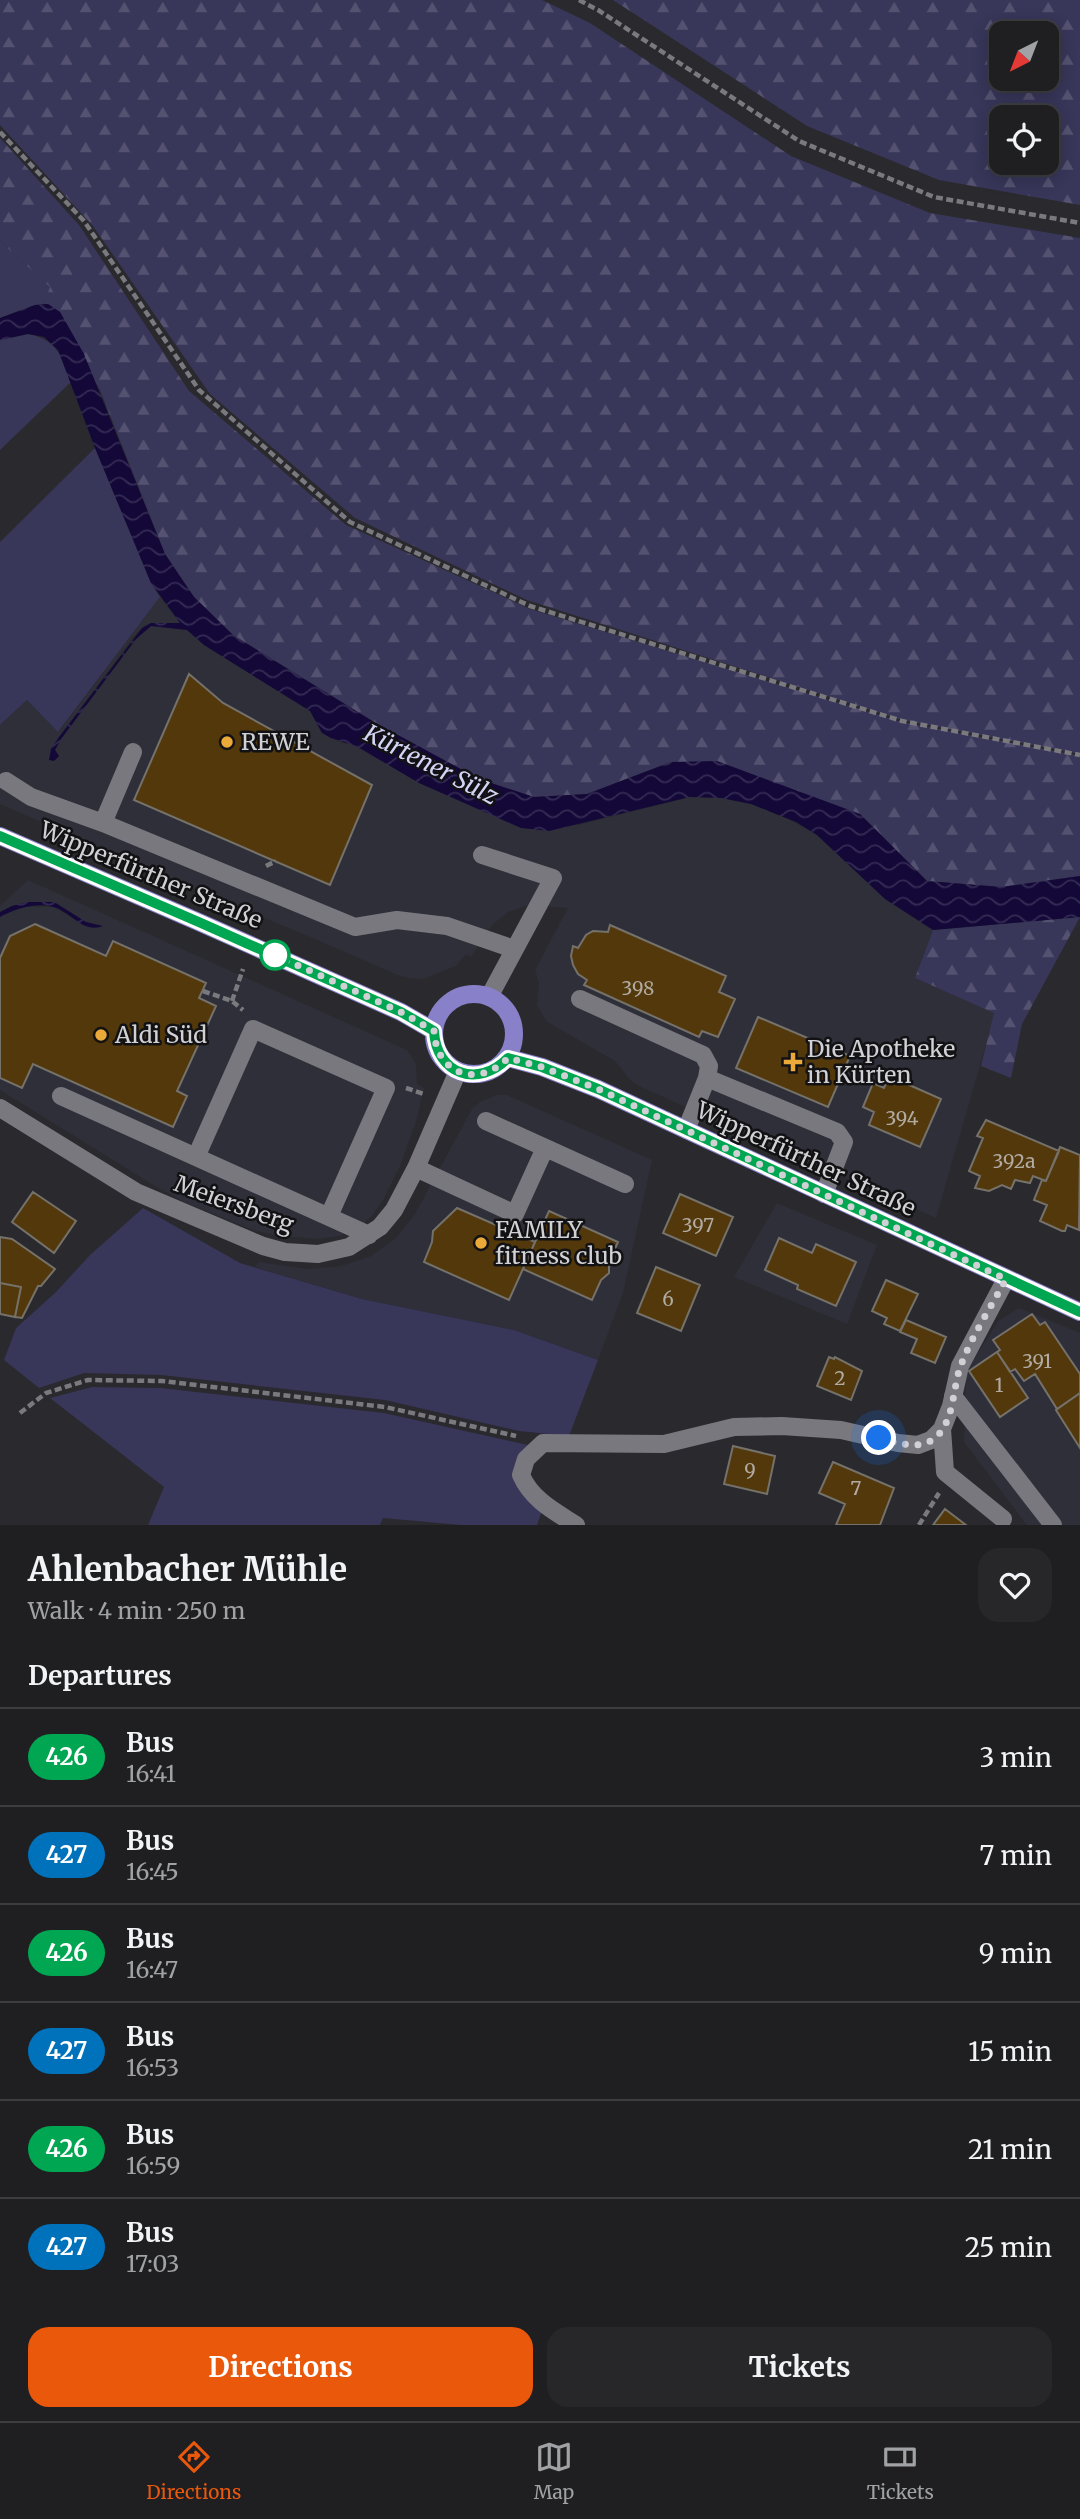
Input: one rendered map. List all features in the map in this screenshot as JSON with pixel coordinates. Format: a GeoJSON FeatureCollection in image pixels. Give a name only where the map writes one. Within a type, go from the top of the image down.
{"type":"FeatureCollection","features":[{"type":"Feature","properties":{"kind":"main road","name":"Wipperfürther Straße"},"geometry":{"type":"LineString","coordinates":[[0,836],[389,1007],[434,1031]]}},
{"type":"Feature","properties":{"kind":"main road"},"geometry":{"type":"LineString","coordinates":[[479,994],[489,997],[507,1010],[512,1020],[514,1042],[508,1058],[493,1070],[470,1075],[450,1067],[437,1051],[434,1031],[441,1011],[457,997],[479,994]]}},
{"type":"Feature","properties":{"kind":"main road","name":"Wipperfürther Straße"},"geometry":{"type":"LineString","coordinates":[[508,1058],[542,1067],[598,1089],[1080,1312]]}},
{"type":"Feature","properties":{"kind":"street"},"geometry":{"type":"LineString","coordinates":[[103,823],[133,752]]}},
{"type":"Feature","properties":{"kind":"street"},"geometry":{"type":"LineString","coordinates":[[6,781],[31,797],[103,823],[355,927],[397,920],[447,926],[514,949]]}},
{"type":"Feature","properties":{"kind":"street"},"geometry":{"type":"LineString","coordinates":[[482,855],[553,878],[489,997]]}},
{"type":"Feature","properties":{"kind":"street"},"geometry":{"type":"LineString","coordinates":[[580,999],[704,1055],[709,1066],[707,1078],[686,1130]]}},
{"type":"Feature","properties":{"kind":"street"},"geometry":{"type":"LineString","coordinates":[[196,1157],[253,1029],[386,1088],[329,1216]]}},
{"type":"Feature","properties":{"kind":"street","name":"Meiersberg"},"geometry":{"type":"LineString","coordinates":[[0,1108],[135,1192],[263,1246],[285,1252],[318,1254],[349,1247],[369,1235],[394,1210],[416,1168],[458,1071]]}},
{"type":"Feature","properties":{"kind":"street"},"geometry":{"type":"LineString","coordinates":[[707,1078],[837,1132],[844,1142],[824,1194]]}},
{"type":"Feature","properties":{"kind":"street"},"geometry":{"type":"LineString","coordinates":[[61,1096],[369,1235]]}},
{"type":"Feature","properties":{"kind":"street"},"geometry":{"type":"LineString","coordinates":[[486,1121],[625,1184]]}},
{"type":"Feature","properties":{"kind":"street"},"geometry":{"type":"LineString","coordinates":[[416,1168],[515,1214],[545,1148]]}},
{"type":"Feature","properties":{"kind":"street"},"geometry":{"type":"LineString","coordinates":[[1003,1518],[945,1472],[942,1429],[960,1366],[1006,1279]]}},
{"type":"Feature","properties":{"kind":"street"},"geometry":{"type":"LineString","coordinates":[[953,1396],[1053,1525]]}},
{"type":"Feature","properties":{"kind":"street"},"geometry":{"type":"LineString","coordinates":[[576,1525],[537,1499],[526,1487],[521,1475],[526,1459],[544,1444],[664,1444],[734,1427],[782,1426],[841,1430],[918,1445],[931,1440],[942,1429]]}},
{"type":"Feature","properties":{"kind":"path"},"geometry":{"type":"LineString","coordinates":[[579,0],[799,141],[934,197],[1080,223]]}},
{"type":"Feature","properties":{"kind":"path"},"geometry":{"type":"LineString","coordinates":[[0,132],[84,221],[199,390],[350,522],[530,606],[902,721],[1080,755]]}},
{"type":"Feature","properties":{"kind":"path"},"geometry":{"type":"LineString","coordinates":[[232,1001],[243,969]]}},
{"type":"Feature","properties":{"kind":"path"},"geometry":{"type":"LineString","coordinates":[[203,990],[232,1001],[246,1013],[253,1029]]}},
{"type":"Feature","properties":{"kind":"path"},"geometry":{"type":"LineString","coordinates":[[20,1413],[46,1393],[88,1380],[162,1381],[384,1406],[544,1444]]}},
{"type":"Feature","properties":{"kind":"path"},"geometry":{"type":"LineString","coordinates":[[919,1525],[938,1495],[945,1472]]}},
{"type":"Feature","properties":{"kind":"shaded area"},"geometry":{"type":"Polygon","coordinates":[[[160,597],[181,624],[151,623],[133,637],[51,749],[54,761],[59,756],[55,750],[61,739],[136,639],[151,626],[187,630],[204,645],[310,711],[322,733],[342,743],[356,745],[419,783],[467,803],[578,825],[690,797],[721,798],[751,804],[779,814],[817,835],[885,899],[933,930],[915,978],[995,1013],[936,1218],[643,1088],[631,1081],[615,1061],[547,1022],[537,1005],[539,983],[535,970],[568,908],[529,905],[508,912],[492,925],[471,957],[466,954],[456,966],[423,979],[410,978],[189,887],[0,804],[0,725],[27,700],[59,732],[160,597]]]}},
{"type":"Feature","properties":{"kind":"shaded area"},"geometry":{"type":"Polygon","coordinates":[[[28,880],[407,1050],[416,1064],[417,1084],[424,1088],[416,1122],[400,1166],[372,1216],[357,1229],[339,1236],[319,1239],[278,1236],[253,1230],[184,1202],[155,1186],[0,1090],[0,917],[26,907],[54,907],[85,926],[96,925],[86,922],[54,902],[12,906],[0,912],[0,906],[28,880]]]}},
{"type":"Feature","properties":{"kind":"shaded area"},"geometry":{"type":"Polygon","coordinates":[[[497,1095],[507,1095],[652,1160],[623,1293],[598,1360],[514,1330],[362,1299],[255,1267],[258,1262],[309,1269],[341,1266],[371,1256],[396,1238],[415,1214],[472,1109],[480,1102],[497,1095]]]}},
{"type":"Feature","properties":{"kind":"shaded area"},"geometry":{"type":"Polygon","coordinates":[[[777,1203],[877,1245],[847,1324],[734,1277],[777,1203]]]}},
{"type":"Feature","properties":{"kind":"shaded area"},"geometry":{"type":"Polygon","coordinates":[[[1019,1308],[1080,1333],[1080,1525],[1027,1525],[964,1442],[966,1372],[998,1321],[1019,1308]]]}},
{"type":"Feature","properties":{"kind":"green space"},"geometry":{"type":"Polygon","coordinates":[[[0,0],[542,0],[590,23],[791,156],[930,213],[1080,238],[1080,754],[902,720],[527,600],[355,518],[210,394],[93,226],[0,125],[0,0]]]}},
{"type":"Feature","properties":{"kind":"green space"},"geometry":{"type":"Polygon","coordinates":[[[613,0],[1080,0],[1080,205],[939,180],[807,126],[613,0]]]}},
{"type":"Feature","properties":{"kind":"green space"},"geometry":{"type":"Polygon","coordinates":[[[0,138],[79,225],[189,391],[346,525],[530,609],[902,722],[1080,756],[1080,876],[1001,887],[927,881],[860,814],[671,762],[587,794],[534,797],[479,779],[374,722],[233,635],[194,597],[165,554],[100,390],[48,304],[44,304],[50,287],[0,241],[0,138]]]}},
{"type":"Feature","properties":{"kind":"green space"},"geometry":{"type":"Polygon","coordinates":[[[0,241],[51,287],[44,304],[0,318],[0,241]]]}},
{"type":"Feature","properties":{"kind":"green space"},"geometry":{"type":"Polygon","coordinates":[[[28,334],[38,336],[57,350],[71,382],[0,450],[0,340],[28,334]]]}},
{"type":"Feature","properties":{"kind":"green space"},"geometry":{"type":"Polygon","coordinates":[[[95,448],[151,583],[160,597],[58,732],[27,700],[0,725],[0,542],[95,448]]]}},
{"type":"Feature","properties":{"kind":"green space"},"geometry":{"type":"Polygon","coordinates":[[[1080,917],[1022,1024],[1011,1078],[981,1066],[994,1013],[915,978],[933,930],[1080,917]]]}},
{"type":"Feature","properties":{"kind":"green space"},"geometry":{"type":"Polygon","coordinates":[[[143,1208],[240,1263],[362,1299],[514,1330],[598,1360],[569,1436],[519,1431],[385,1400],[161,1375],[84,1373],[39,1388],[4,1360],[16,1328],[55,1293],[90,1255],[143,1208]]]}},
{"type":"Feature","properties":{"kind":"green space"},"geometry":{"type":"Polygon","coordinates":[[[92,1387],[161,1388],[384,1413],[528,1445],[519,1465],[517,1482],[525,1497],[542,1511],[537,1525],[461,1525],[383,1518],[380,1525],[148,1525],[164,1487],[50,1398],[92,1387]]]}},
{"type":"Feature","properties":{"kind":"water","name":"Kürtener Sülz"},"geometry":{"type":"Polygon","coordinates":[[[48,304],[60,312],[84,354],[165,554],[194,597],[233,635],[374,722],[479,779],[534,797],[587,794],[671,762],[717,761],[860,814],[927,881],[1001,887],[1080,876],[1080,917],[933,930],[885,899],[817,835],[796,822],[751,804],[721,798],[690,797],[549,831],[521,828],[419,783],[356,746],[322,733],[310,711],[204,645],[187,630],[151,626],[136,639],[61,739],[55,750],[59,756],[54,761],[49,760],[51,749],[59,737],[142,628],[151,623],[180,623],[151,583],[58,350],[44,337],[28,334],[0,340],[0,318],[35,305],[48,304]]]}},
{"type":"Feature","properties":{"kind":"water"},"geometry":{"type":"Polygon","coordinates":[[[27,902],[54,902],[86,922],[103,926],[96,928],[83,925],[59,909],[40,905],[12,911],[0,917],[0,912],[27,902]]]}},
{"type":"Feature","properties":{"kind":"building","name":"REWE"},"geometry":{"type":"Polygon","coordinates":[[[189,674],[223,703],[372,785],[330,885],[134,800],[189,674]]]}},
{"type":"Feature","properties":{"kind":"building","name":"Aldi Süd"},"geometry":{"type":"Polygon","coordinates":[[[35,924],[106,956],[113,941],[206,983],[199,998],[216,1006],[177,1091],[187,1096],[173,1127],[33,1064],[22,1088],[0,1078],[0,958],[10,936],[35,924]]]}},
{"type":"Feature","properties":{"kind":"building"},"geometry":{"type":"Polygon","coordinates":[[[610,925],[726,976],[719,992],[735,999],[718,1037],[702,1031],[699,1037],[584,985],[587,980],[578,974],[573,965],[573,946],[578,948],[586,935],[593,931],[608,932],[610,925]]]}},
{"type":"Feature","properties":{"kind":"building","name":"Die Apotheke in Kürten"},"geometry":{"type":"Polygon","coordinates":[[[758,1017],[850,1056],[828,1107],[736,1068],[758,1017]]]}},
{"type":"Feature","properties":{"kind":"building"},"geometry":{"type":"Polygon","coordinates":[[[889,1076],[941,1099],[920,1147],[869,1125],[874,1112],[863,1107],[873,1083],[884,1088],[889,1076]]]}},
{"type":"Feature","properties":{"kind":"building"},"geometry":{"type":"Polygon","coordinates":[[[986,1120],[1059,1151],[1046,1181],[1033,1176],[1030,1183],[1015,1180],[1011,1189],[1002,1185],[989,1191],[975,1188],[980,1176],[969,1171],[983,1138],[977,1136],[986,1120]]]}},
{"type":"Feature","properties":{"kind":"building"},"geometry":{"type":"Polygon","coordinates":[[[1060,1147],[1080,1155],[1079,1230],[1067,1225],[1065,1231],[1062,1231],[1040,1221],[1047,1205],[1034,1200],[1042,1180],[1046,1181],[1060,1147]]]}},
{"type":"Feature","properties":{"kind":"building"},"geometry":{"type":"Polygon","coordinates":[[[33,1192],[76,1221],[54,1253],[12,1222],[33,1192]]]}},
{"type":"Feature","properties":{"kind":"building"},"geometry":{"type":"Polygon","coordinates":[[[680,1194],[733,1217],[716,1256],[663,1233],[680,1194]]]}},
{"type":"Feature","properties":{"kind":"building"},"geometry":{"type":"Polygon","coordinates":[[[457,1208],[535,1242],[509,1300],[424,1262],[432,1242],[433,1231],[457,1208]]]}},
{"type":"Feature","properties":{"kind":"building"},"geometry":{"type":"Polygon","coordinates":[[[549,1211],[618,1242],[609,1262],[609,1273],[601,1280],[592,1300],[523,1269],[549,1211]]]}},
{"type":"Feature","properties":{"kind":"building"},"geometry":{"type":"Polygon","coordinates":[[[0,1237],[12,1239],[55,1269],[41,1286],[38,1286],[22,1318],[15,1317],[21,1287],[0,1283],[0,1237]]]}},
{"type":"Feature","properties":{"kind":"building"},"geometry":{"type":"Polygon","coordinates":[[[779,1238],[812,1253],[816,1244],[856,1262],[836,1306],[797,1289],[798,1285],[765,1270],[779,1238]]]}},
{"type":"Feature","properties":{"kind":"building"},"geometry":{"type":"Polygon","coordinates":[[[656,1267],[700,1285],[681,1331],[637,1313],[656,1267]]]}},
{"type":"Feature","properties":{"kind":"building"},"geometry":{"type":"Polygon","coordinates":[[[886,1280],[918,1294],[900,1331],[884,1324],[887,1318],[872,1311],[886,1280]]]}},
{"type":"Feature","properties":{"kind":"building"},"geometry":{"type":"Polygon","coordinates":[[[0,1283],[21,1287],[15,1317],[0,1314],[0,1283]]]}},
{"type":"Feature","properties":{"kind":"building"},"geometry":{"type":"Polygon","coordinates":[[[1032,1314],[1040,1325],[1045,1322],[1080,1374],[1080,1393],[1057,1409],[1035,1374],[1024,1381],[1015,1369],[1010,1372],[993,1340],[1032,1314]]]}},
{"type":"Feature","properties":{"kind":"building"},"geometry":{"type":"Polygon","coordinates":[[[906,1320],[946,1337],[935,1363],[911,1353],[917,1339],[900,1332],[906,1320]]]}},
{"type":"Feature","properties":{"kind":"building"},"geometry":{"type":"Polygon","coordinates":[[[997,1352],[1028,1398],[1000,1417],[969,1371],[997,1352]]]}},
{"type":"Feature","properties":{"kind":"building"},"geometry":{"type":"Polygon","coordinates":[[[829,1357],[835,1357],[862,1371],[851,1400],[817,1386],[829,1357]]]}},
{"type":"Feature","properties":{"kind":"building"},"geometry":{"type":"Polygon","coordinates":[[[1080,1393],[1080,1448],[1056,1410],[1080,1393]]]}},
{"type":"Feature","properties":{"kind":"building"},"geometry":{"type":"Polygon","coordinates":[[[733,1446],[775,1456],[767,1494],[724,1484],[733,1446]]]}},
{"type":"Feature","properties":{"kind":"building"},"geometry":{"type":"Polygon","coordinates":[[[833,1462],[894,1488],[880,1525],[836,1525],[845,1504],[819,1493],[833,1462]]]}},
{"type":"Feature","properties":{"kind":"building"},"geometry":{"type":"Polygon","coordinates":[[[945,1509],[966,1525],[933,1525],[945,1509]]]}},
{"type":"Feature","properties":{"kind":"bus line","name":"426"},"geometry":{"type":"LineString","coordinates":[[0,836],[401,1012],[434,1031],[437,1051],[450,1067],[458,1071],[470,1075],[482,1074],[493,1070],[508,1058],[542,1067],[598,1089],[1080,1312]]}},
{"type":"Feature","properties":{"kind":"place","name":"REWE"},"geometry":{"type":"Point","coordinates":[227,742]}},
{"type":"Feature","properties":{"kind":"place","name":"Aldi Süd"},"geometry":{"type":"Point","coordinates":[101,1035]}},
{"type":"Feature","properties":{"kind":"place","name":"Die Apotheke in Kürten"},"geometry":{"type":"Point","coordinates":[793,1062]}},
{"type":"Feature","properties":{"kind":"place","name":"FAMILY fitness club"},"geometry":{"type":"Point","coordinates":[481,1243]}},
{"type":"Feature","properties":{"kind":"route"},"geometry":{"type":"LineString","coordinates":[[275,955],[401,1012],[434,1031],[437,1051],[450,1067],[458,1071],[470,1075],[482,1074],[493,1070],[508,1058],[542,1067],[598,1089],[1006,1279],[960,1366],[951,1406],[942,1429],[931,1440],[918,1445],[879,1438]]}}]}
